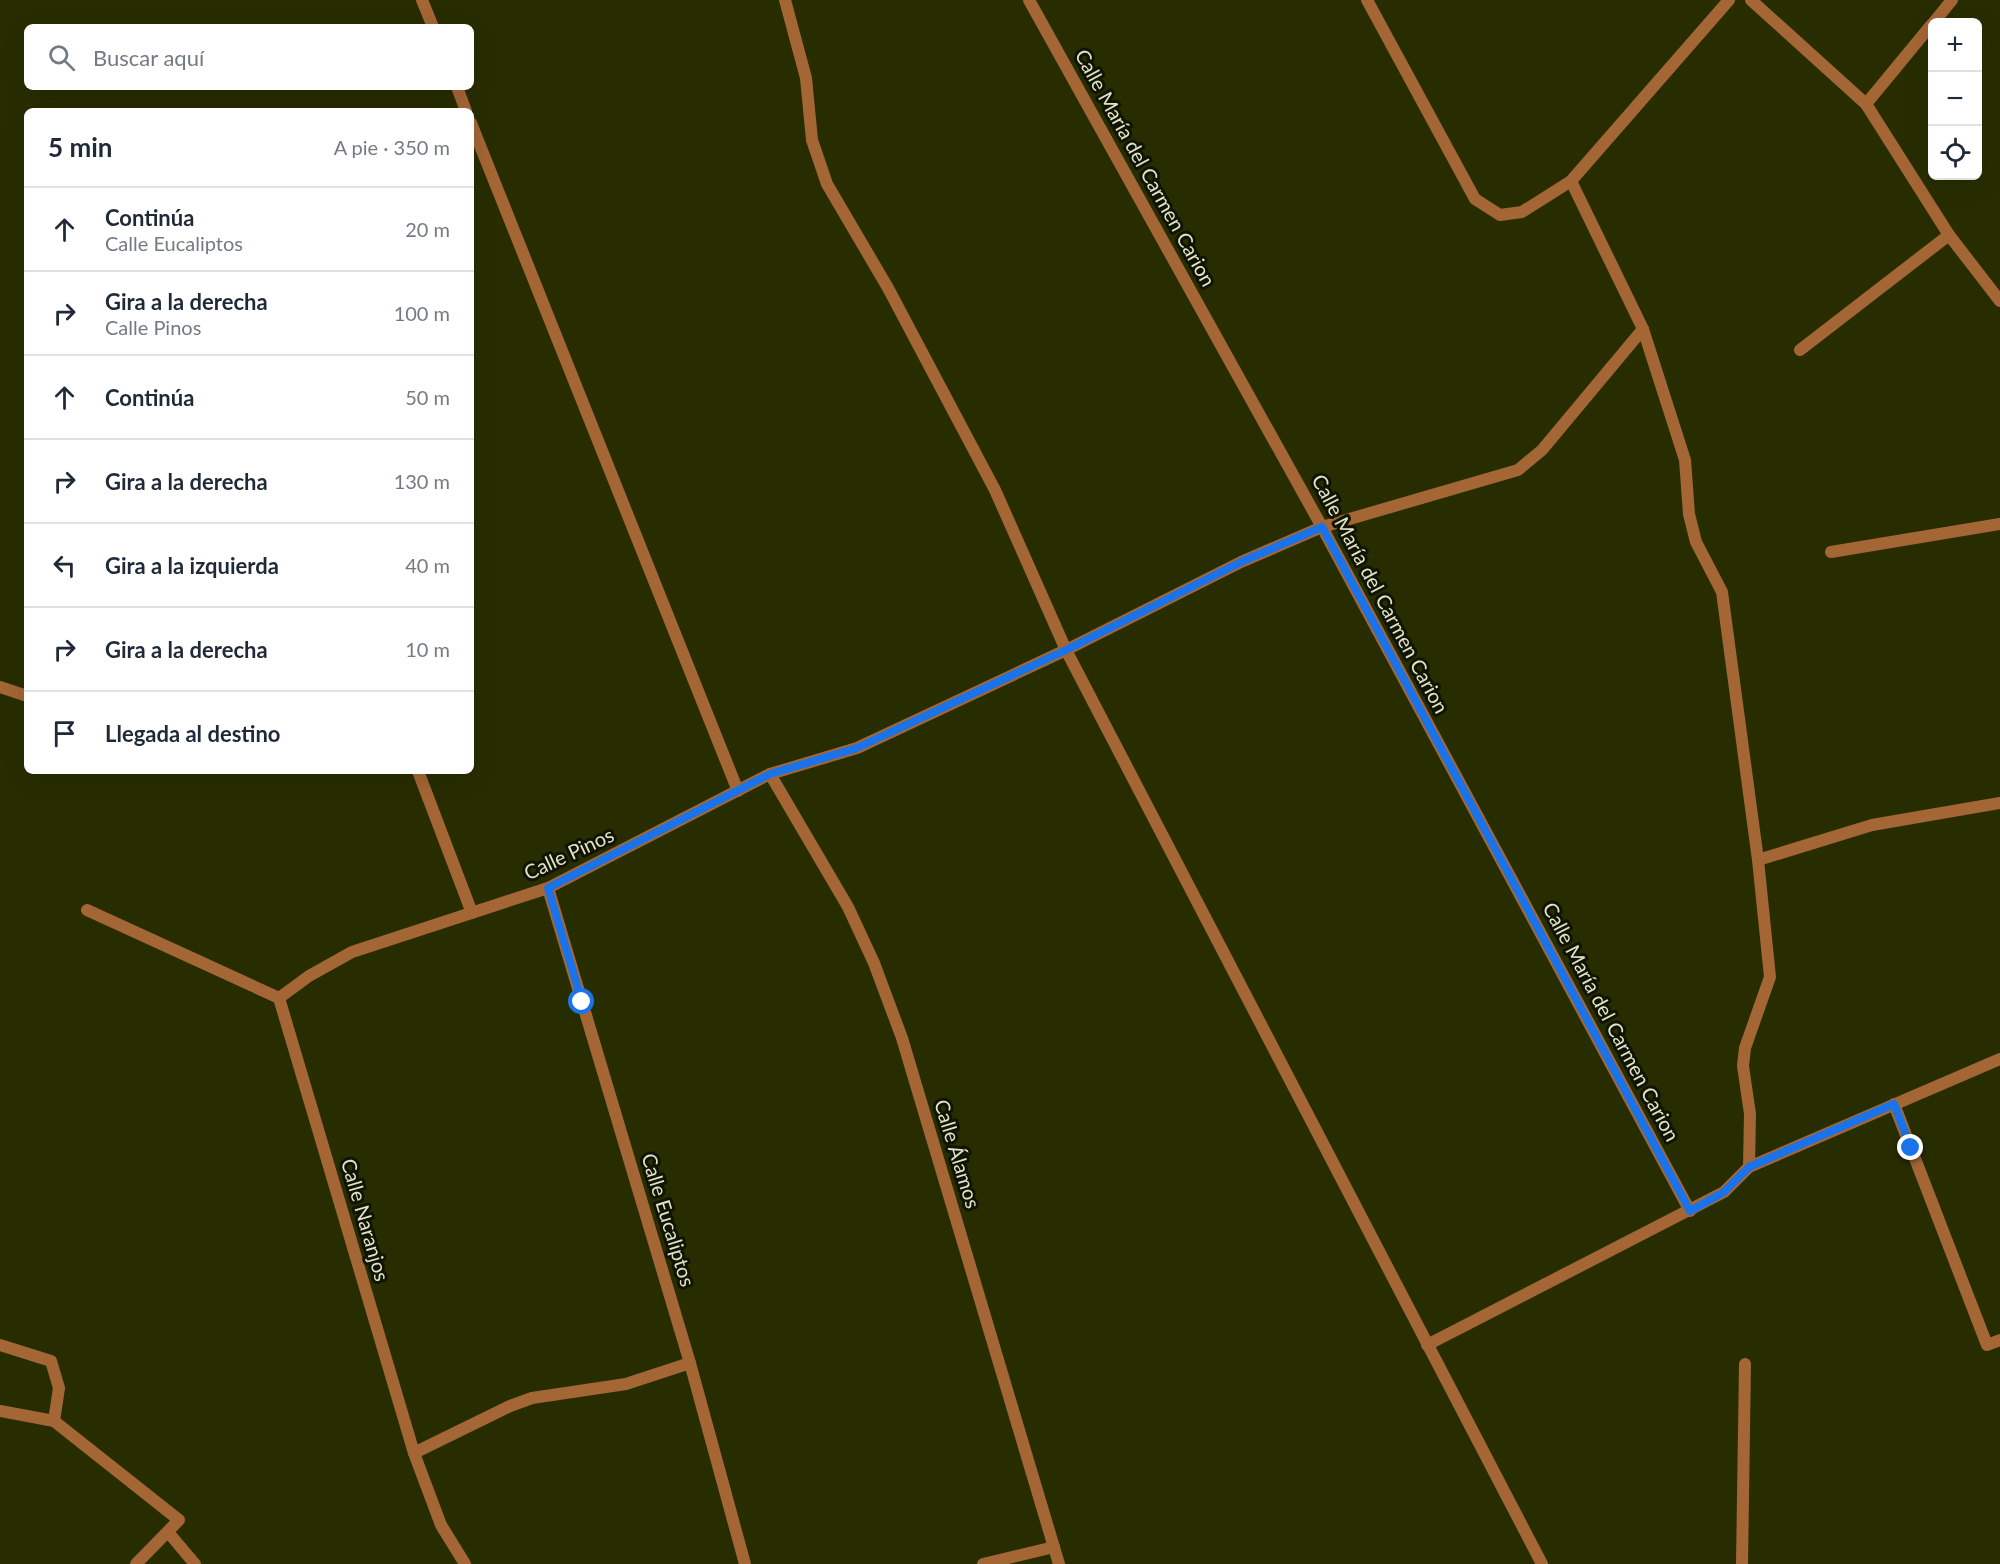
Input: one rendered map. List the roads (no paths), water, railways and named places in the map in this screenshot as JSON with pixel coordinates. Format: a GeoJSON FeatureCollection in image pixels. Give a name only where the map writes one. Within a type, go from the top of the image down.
{"type":"FeatureCollection","features":[{"type":"Feature","properties":{"kind":"street"},"geometry":{"type":"LineString","coordinates":[[422,0],[432,24]]}},
{"type":"Feature","properties":{"kind":"street"},"geometry":{"type":"LineString","coordinates":[[785,0],[806,78],[812,140],[826,184],[888,288],[989,480],[1066,650],[1542,1564]]}},
{"type":"Feature","properties":{"kind":"street","name":"Calle María del Carmen Carion"},"geometry":{"type":"LineString","coordinates":[[1029,0],[1322,527],[1690,1211]]}},
{"type":"Feature","properties":{"kind":"street"},"geometry":{"type":"LineString","coordinates":[[1367,0],[1475,199],[1500,216],[1522,212],[1571,182],[1730,0]]}},
{"type":"Feature","properties":{"kind":"street"},"geometry":{"type":"LineString","coordinates":[[1750,0],[1866,104],[1948,235],[2000,301]]}},
{"type":"Feature","properties":{"kind":"street"},"geometry":{"type":"LineString","coordinates":[[1937,18],[1953,0]]}},
{"type":"Feature","properties":{"kind":"street"},"geometry":{"type":"LineString","coordinates":[[1866,104],[1928,29]]}},
{"type":"Feature","properties":{"kind":"street"},"geometry":{"type":"LineString","coordinates":[[458,90],[465,108]]}},
{"type":"Feature","properties":{"kind":"street"},"geometry":{"type":"LineString","coordinates":[[474,131],[738,791]]}},
{"type":"Feature","properties":{"kind":"street"},"geometry":{"type":"LineString","coordinates":[[1571,182],[1643,329],[1685,460],[1689,514],[1696,542],[1722,592],[1758,860],[1770,977],[1745,1048],[1743,1066],[1750,1114],[1749,1167]]}},
{"type":"Feature","properties":{"kind":"street"},"geometry":{"type":"LineString","coordinates":[[1800,350],[1948,235]]}},
{"type":"Feature","properties":{"kind":"street","name":"Calle Pinos"},"geometry":{"type":"LineString","coordinates":[[279,998],[309,976],[352,952],[548,888],[770,774],[857,748],[1066,650],[1232,567],[1322,527],[1518,470],[1542,450],[1643,329]]}},
{"type":"Feature","properties":{"kind":"street"},"geometry":{"type":"LineString","coordinates":[[1831,552],[2000,524]]}},
{"type":"Feature","properties":{"kind":"street"},"geometry":{"type":"LineString","coordinates":[[0,687],[24,695]]}},
{"type":"Feature","properties":{"kind":"street"},"geometry":{"type":"LineString","coordinates":[[418,774],[472,913]]}},
{"type":"Feature","properties":{"kind":"street","name":"Calle Álamos"},"geometry":{"type":"LineString","coordinates":[[770,774],[848,907],[874,963],[902,1038],[1059,1564]]}},
{"type":"Feature","properties":{"kind":"street"},"geometry":{"type":"LineString","coordinates":[[1758,860],[1872,825],[2000,803]]}},
{"type":"Feature","properties":{"kind":"street","name":"Calle Eucaliptos"},"geometry":{"type":"LineString","coordinates":[[548,888],[690,1363],[746,1564]]}},
{"type":"Feature","properties":{"kind":"street"},"geometry":{"type":"LineString","coordinates":[[87,910],[279,998]]}},
{"type":"Feature","properties":{"kind":"street","name":"Calle Naranjos"},"geometry":{"type":"LineString","coordinates":[[279,998],[414,1453],[441,1525],[465,1564]]}},
{"type":"Feature","properties":{"kind":"street"},"geometry":{"type":"LineString","coordinates":[[1427,1345],[1690,1211],[1724,1192],[1749,1167],[2000,1059]]}},
{"type":"Feature","properties":{"kind":"street"},"geometry":{"type":"LineString","coordinates":[[1894,1104],[1987,1345],[2000,1340]]}},
{"type":"Feature","properties":{"kind":"street"},"geometry":{"type":"LineString","coordinates":[[1,1344],[51,1361],[59,1388],[54,1421]]}},
{"type":"Feature","properties":{"kind":"street"},"geometry":{"type":"LineString","coordinates":[[414,1453],[510,1406],[532,1398],[626,1384],[690,1363]]}},
{"type":"Feature","properties":{"kind":"street"},"geometry":{"type":"LineString","coordinates":[[1742,1564],[1745,1364]]}},
{"type":"Feature","properties":{"kind":"street"},"geometry":{"type":"LineString","coordinates":[[0,1411],[54,1421],[179,1520],[136,1564]]}},
{"type":"Feature","properties":{"kind":"street"},"geometry":{"type":"LineString","coordinates":[[168,1532],[195,1564]]}},
{"type":"Feature","properties":{"kind":"street"},"geometry":{"type":"LineString","coordinates":[[983,1564],[1054,1547]]}}]}
